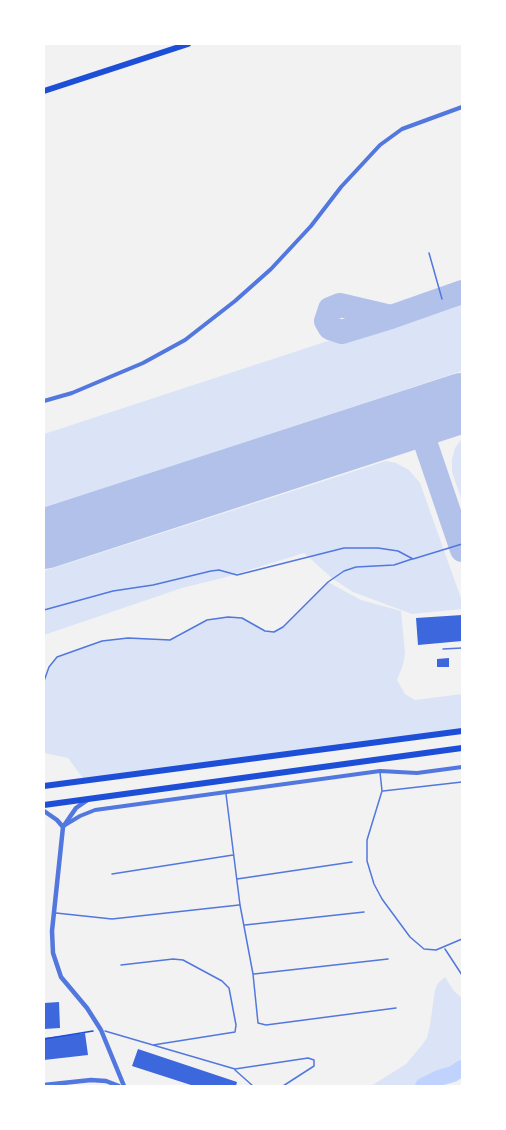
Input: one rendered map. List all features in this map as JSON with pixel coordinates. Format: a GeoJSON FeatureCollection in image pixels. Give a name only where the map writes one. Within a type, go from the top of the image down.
{"type":"FeatureCollection","features":[{"type":"Feature","properties":{"kind":"main road"},"geometry":{"type":"LineString","coordinates":[[44,91],[188,44]]}},
{"type":"Feature","properties":{"kind":"main road"},"geometry":{"type":"LineString","coordinates":[[44,786],[462,730]]}},
{"type":"Feature","properties":{"kind":"main road"},"geometry":{"type":"LineString","coordinates":[[44,805],[462,748]]}},
{"type":"Feature","properties":{"kind":"street"},"geometry":{"type":"LineString","coordinates":[[44,401],[72,393],[143,363],[185,340],[271,269],[380,145],[402,129],[462,107]]}},
{"type":"Feature","properties":{"kind":"street"},"geometry":{"type":"LineString","coordinates":[[377,760],[380,771]]}},
{"type":"Feature","properties":{"kind":"street"},"geometry":{"type":"LineString","coordinates":[[63,827],[95,810],[380,771],[417,773],[462,767]]}},
{"type":"Feature","properties":{"kind":"street"},"geometry":{"type":"LineString","coordinates":[[89,799],[76,808],[63,827],[52,945],[58,969],[66,984],[87,1008],[101,1030],[121,1086]]}},
{"type":"Feature","properties":{"kind":"street"},"geometry":{"type":"LineString","coordinates":[[44,811],[63,827]]}},
{"type":"Feature","properties":{"kind":"street"},"geometry":{"type":"LineString","coordinates":[[44,1085],[83,1080],[106,1081],[121,1086]]}},
{"type":"Feature","properties":{"kind":"street"},"geometry":{"type":"LineString","coordinates":[[83,1080],[84,1086]]}},
{"type":"Feature","properties":{"kind":"lane"},"geometry":{"type":"LineString","coordinates":[[429,252],[442,299]]}},
{"type":"Feature","properties":{"kind":"lane"},"geometry":{"type":"LineString","coordinates":[[44,681],[57,657],[102,641],[128,638],[170,640],[207,620],[228,617],[242,618],[265,631],[274,632],[283,627],[328,582],[344,571],[356,567],[394,565],[462,544]]}},
{"type":"Feature","properties":{"kind":"lane"},"geometry":{"type":"LineString","coordinates":[[44,610],[98,594],[153,585],[211,571],[219,570],[237,575],[344,548],[378,548],[398,551],[413,559]]}},
{"type":"Feature","properties":{"kind":"lane"},"geometry":{"type":"LineString","coordinates":[[443,649],[462,648]]}},
{"type":"Feature","properties":{"kind":"lane"},"geometry":{"type":"LineString","coordinates":[[380,771],[382,791],[367,840],[367,861],[374,884],[382,899],[418,944],[429,950],[444,948],[462,939]]}},
{"type":"Feature","properties":{"kind":"lane"},"geometry":{"type":"LineString","coordinates":[[382,791],[462,782]]}},
{"type":"Feature","properties":{"kind":"lane"},"geometry":{"type":"LineString","coordinates":[[226,792],[240,905],[253,974],[257,1021],[263,1025],[396,1008]]}},
{"type":"Feature","properties":{"kind":"lane"},"geometry":{"type":"LineString","coordinates":[[112,874],[233,855]]}},
{"type":"Feature","properties":{"kind":"lane"},"geometry":{"type":"LineString","coordinates":[[237,879],[352,862]]}},
{"type":"Feature","properties":{"kind":"lane"},"geometry":{"type":"LineString","coordinates":[[54,913],[112,919],[240,905]]}},
{"type":"Feature","properties":{"kind":"lane"},"geometry":{"type":"LineString","coordinates":[[244,925],[364,912]]}},
{"type":"Feature","properties":{"kind":"lane"},"geometry":{"type":"LineString","coordinates":[[444,948],[462,975]]}},
{"type":"Feature","properties":{"kind":"lane"},"geometry":{"type":"LineString","coordinates":[[121,965],[173,959],[183,960],[222,981],[229,988],[236,1025],[235,1032],[153,1045]]}},
{"type":"Feature","properties":{"kind":"lane"},"geometry":{"type":"LineString","coordinates":[[253,974],[388,959]]}},
{"type":"Feature","properties":{"kind":"lane"},"geometry":{"type":"LineString","coordinates":[[101,1030],[235,1069],[308,1058],[314,1060],[314,1066],[283,1086]]}},
{"type":"Feature","properties":{"kind":"lane"},"geometry":{"type":"LineString","coordinates":[[235,1069],[253,1086]]}},
{"type":"Feature","properties":{"kind":"path"},"geometry":{"type":"LineString","coordinates":[[44,1039],[101,1030]]}},
{"type":"Feature","properties":{"kind":"shaded area"},"geometry":{"type":"Polygon","coordinates":[[[462,297],[462,371],[44,508],[44,434],[462,297]]]}},
{"type":"Feature","properties":{"kind":"shaded area"},"geometry":{"type":"Polygon","coordinates":[[[462,438],[462,501],[452,472],[452,459],[455,448],[462,438]]]}},
{"type":"Feature","properties":{"kind":"shaded area"},"geometry":{"type":"Polygon","coordinates":[[[386,461],[409,470],[420,483],[462,601],[462,609],[412,614],[353,592],[333,579],[304,553],[182,588],[44,635],[44,571],[386,461]]]}},
{"type":"Feature","properties":{"kind":"shaded area"},"geometry":{"type":"Polygon","coordinates":[[[328,582],[361,600],[401,611],[405,653],[397,680],[405,694],[415,700],[462,694],[462,731],[85,781],[68,758],[44,753],[44,681],[53,661],[63,654],[102,641],[128,638],[170,640],[217,618],[242,618],[265,631],[274,632],[283,627],[328,582]]]}},
{"type":"Feature","properties":{"kind":"shaded area"},"geometry":{"type":"Polygon","coordinates":[[[445,977],[454,991],[462,998],[462,1074],[439,1078],[423,1086],[371,1086],[406,1064],[427,1038],[435,990],[438,983],[445,977]]]}},
{"type":"Feature","properties":{"kind":"building"},"geometry":{"type":"Polygon","coordinates":[[[462,615],[462,641],[418,645],[416,618],[462,615]]]}},
{"type":"Feature","properties":{"kind":"building"},"geometry":{"type":"Polygon","coordinates":[[[449,658],[449,667],[437,667],[437,659],[449,658]]]}},
{"type":"Feature","properties":{"kind":"building"},"geometry":{"type":"Polygon","coordinates":[[[59,1002],[60,1028],[44,1029],[44,1003],[59,1002]]]}},
{"type":"Feature","properties":{"kind":"building"},"geometry":{"type":"Polygon","coordinates":[[[85,1033],[88,1055],[44,1060],[44,1038],[85,1033]]]}},
{"type":"Feature","properties":{"kind":"building"},"geometry":{"type":"Polygon","coordinates":[[[138,1049],[237,1082],[236,1086],[194,1086],[132,1066],[138,1049]]]}},
{"type":"Feature","properties":{"kind":"waterway"},"geometry":{"type":"LineString","coordinates":[[423,1086],[462,1068]]}},
{"type":"Feature","properties":{"kind":"taxiway"},"geometry":{"type":"LineString","coordinates":[[391,317],[340,305],[330,309],[326,321],[330,328],[342,332],[391,317],[462,292]]}},
{"type":"Feature","properties":{"kind":"taxiway"},"geometry":{"type":"LineString","coordinates":[[417,418],[462,550]]}},
{"type":"Feature","properties":{"kind":"runway"},"geometry":{"type":"LineString","coordinates":[[44,539],[462,403]]}}]}
